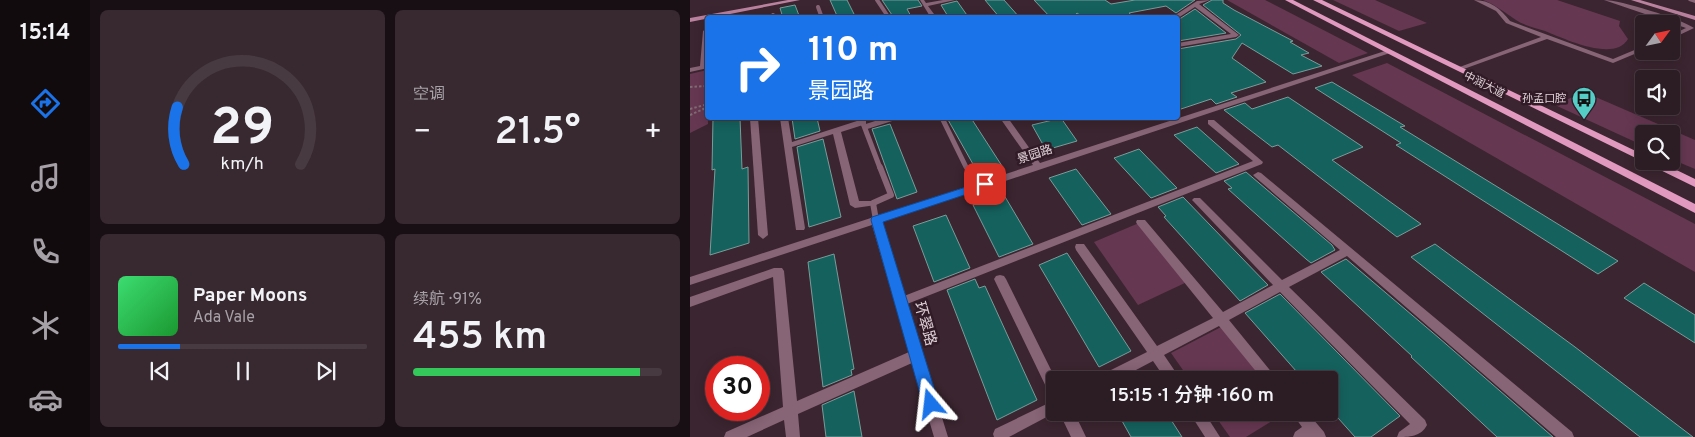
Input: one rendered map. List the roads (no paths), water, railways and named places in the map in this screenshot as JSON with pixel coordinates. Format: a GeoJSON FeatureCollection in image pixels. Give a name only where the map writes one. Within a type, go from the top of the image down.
{"type":"FeatureCollection","features":[{"type":"Feature","properties":{"kind":"main road","name":"中润大道"},"geometry":{"type":"LineString","coordinates":[[1288,0],[1695,208]]}},
{"type":"Feature","properties":{"kind":"main road","name":"中润大道"},"geometry":{"type":"LineString","coordinates":[[1316,0],[1635,154]]}},
{"type":"Feature","properties":{"kind":"main road"},"geometry":{"type":"LineString","coordinates":[[1668,170],[1695,183]]}},
{"type":"Feature","properties":{"kind":"street"},"geometry":{"type":"LineString","coordinates":[[710,15],[786,0]]}},
{"type":"Feature","properties":{"kind":"street"},"geometry":{"type":"LineString","coordinates":[[713,15],[797,0]]}},
{"type":"Feature","properties":{"kind":"street"},"geometry":{"type":"LineString","coordinates":[[923,3],[952,0]]}},
{"type":"Feature","properties":{"kind":"street"},"geometry":{"type":"LineString","coordinates":[[1178,15],[1195,4],[1207,0]]}},
{"type":"Feature","properties":{"kind":"street"},"geometry":{"type":"LineString","coordinates":[[1476,0],[1498,10],[1508,22],[1613,61],[1635,52]]}},
{"type":"Feature","properties":{"kind":"street"},"geometry":{"type":"LineString","coordinates":[[1607,0],[1655,15]]}},
{"type":"Feature","properties":{"kind":"street"},"geometry":{"type":"LineString","coordinates":[[1634,0],[1695,18]]}},
{"type":"Feature","properties":{"kind":"street"},"geometry":{"type":"LineString","coordinates":[[1691,0],[1695,1]]}},
{"type":"Feature","properties":{"kind":"street"},"geometry":{"type":"LineString","coordinates":[[923,3],[932,15]]}},
{"type":"Feature","properties":{"kind":"street"},"geometry":{"type":"LineString","coordinates":[[1180,45],[1236,35],[1195,4]]}},
{"type":"Feature","properties":{"kind":"street"},"geometry":{"type":"LineString","coordinates":[[690,19],[705,16]]}},
{"type":"Feature","properties":{"kind":"street"},"geometry":{"type":"LineString","coordinates":[[690,19],[705,16]]}},
{"type":"Feature","properties":{"kind":"street"},"geometry":{"type":"LineString","coordinates":[[1680,24],[1691,28],[1680,33]]}},
{"type":"Feature","properties":{"kind":"street"},"geometry":{"type":"LineString","coordinates":[[1459,69],[1547,37]]}},
{"type":"Feature","properties":{"kind":"street","name":"景园路"},"geometry":{"type":"LineString","coordinates":[[690,281],[1388,52]]}},
{"type":"Feature","properties":{"kind":"street"},"geometry":{"type":"LineString","coordinates":[[690,70],[705,67]]}},
{"type":"Feature","properties":{"kind":"street"},"geometry":{"type":"LineString","coordinates":[[754,120],[763,235]]}},
{"type":"Feature","properties":{"kind":"street"},"geometry":{"type":"LineString","coordinates":[[784,120],[800,228]]}},
{"type":"Feature","properties":{"kind":"street"},"geometry":{"type":"LineString","coordinates":[[1005,120],[1039,167]]}},
{"type":"Feature","properties":{"kind":"street"},"geometry":{"type":"LineString","coordinates":[[788,146],[863,122]]}},
{"type":"Feature","properties":{"kind":"street"},"geometry":{"type":"LineString","coordinates":[[901,302],[1259,162],[1211,122]]}},
{"type":"Feature","properties":{"kind":"street"},"geometry":{"type":"LineString","coordinates":[[836,130],[855,205],[873,203]]}},
{"type":"Feature","properties":{"kind":"street"},"geometry":{"type":"LineString","coordinates":[[1258,175],[1567,437]]}},
{"type":"Feature","properties":{"kind":"street"},"geometry":{"type":"LineString","coordinates":[[1197,200],[1420,425],[1404,437]]}},
{"type":"Feature","properties":{"kind":"street","name":"环翠路"},"geometry":{"type":"LineString","coordinates":[[876,220],[941,437]]}},
{"type":"Feature","properties":{"kind":"street"},"geometry":{"type":"LineString","coordinates":[[1141,222],[1264,371]]}},
{"type":"Feature","properties":{"kind":"street"},"geometry":{"type":"LineString","coordinates":[[1080,247],[1168,371]]}},
{"type":"Feature","properties":{"kind":"street"},"geometry":{"type":"LineString","coordinates":[[1121,371],[1348,251]]}},
{"type":"Feature","properties":{"kind":"street"},"geometry":{"type":"LineString","coordinates":[[690,302],[778,271],[793,437]]}},
{"type":"Feature","properties":{"kind":"street"},"geometry":{"type":"LineString","coordinates":[[1000,279],[1046,373]]}},
{"type":"Feature","properties":{"kind":"street"},"geometry":{"type":"LineString","coordinates":[[732,437],[916,355]]}},
{"type":"Feature","properties":{"kind":"street"},"geometry":{"type":"LineString","coordinates":[[1000,434],[1046,411]]}},
{"type":"Feature","properties":{"kind":"street"},"geometry":{"type":"LineString","coordinates":[[1070,421],[1078,437]]}},
{"type":"Feature","properties":{"kind":"street"},"geometry":{"type":"LineString","coordinates":[[1202,421],[1213,437]]}},
{"type":"Feature","properties":{"kind":"street"},"geometry":{"type":"LineString","coordinates":[[1303,421],[1310,434]]}},
{"type":"Feature","properties":{"kind":"lane"},"geometry":{"type":"LineString","coordinates":[[878,0],[887,15]]}},
{"type":"Feature","properties":{"kind":"lane"},"geometry":{"type":"LineString","coordinates":[[818,7],[821,15]]}},
{"type":"Feature","properties":{"kind":"lane"},"geometry":{"type":"LineString","coordinates":[[876,220],[873,203],[891,195],[863,122],[878,120]]}},
{"type":"Feature","properties":{"kind":"lane"},"geometry":{"type":"LineString","coordinates":[[943,120],[966,167]]}},
{"type":"Feature","properties":{"kind":"place","name":"孙孟口腔"},"geometry":{"type":"Point","coordinates":[1584,120]}}]}
